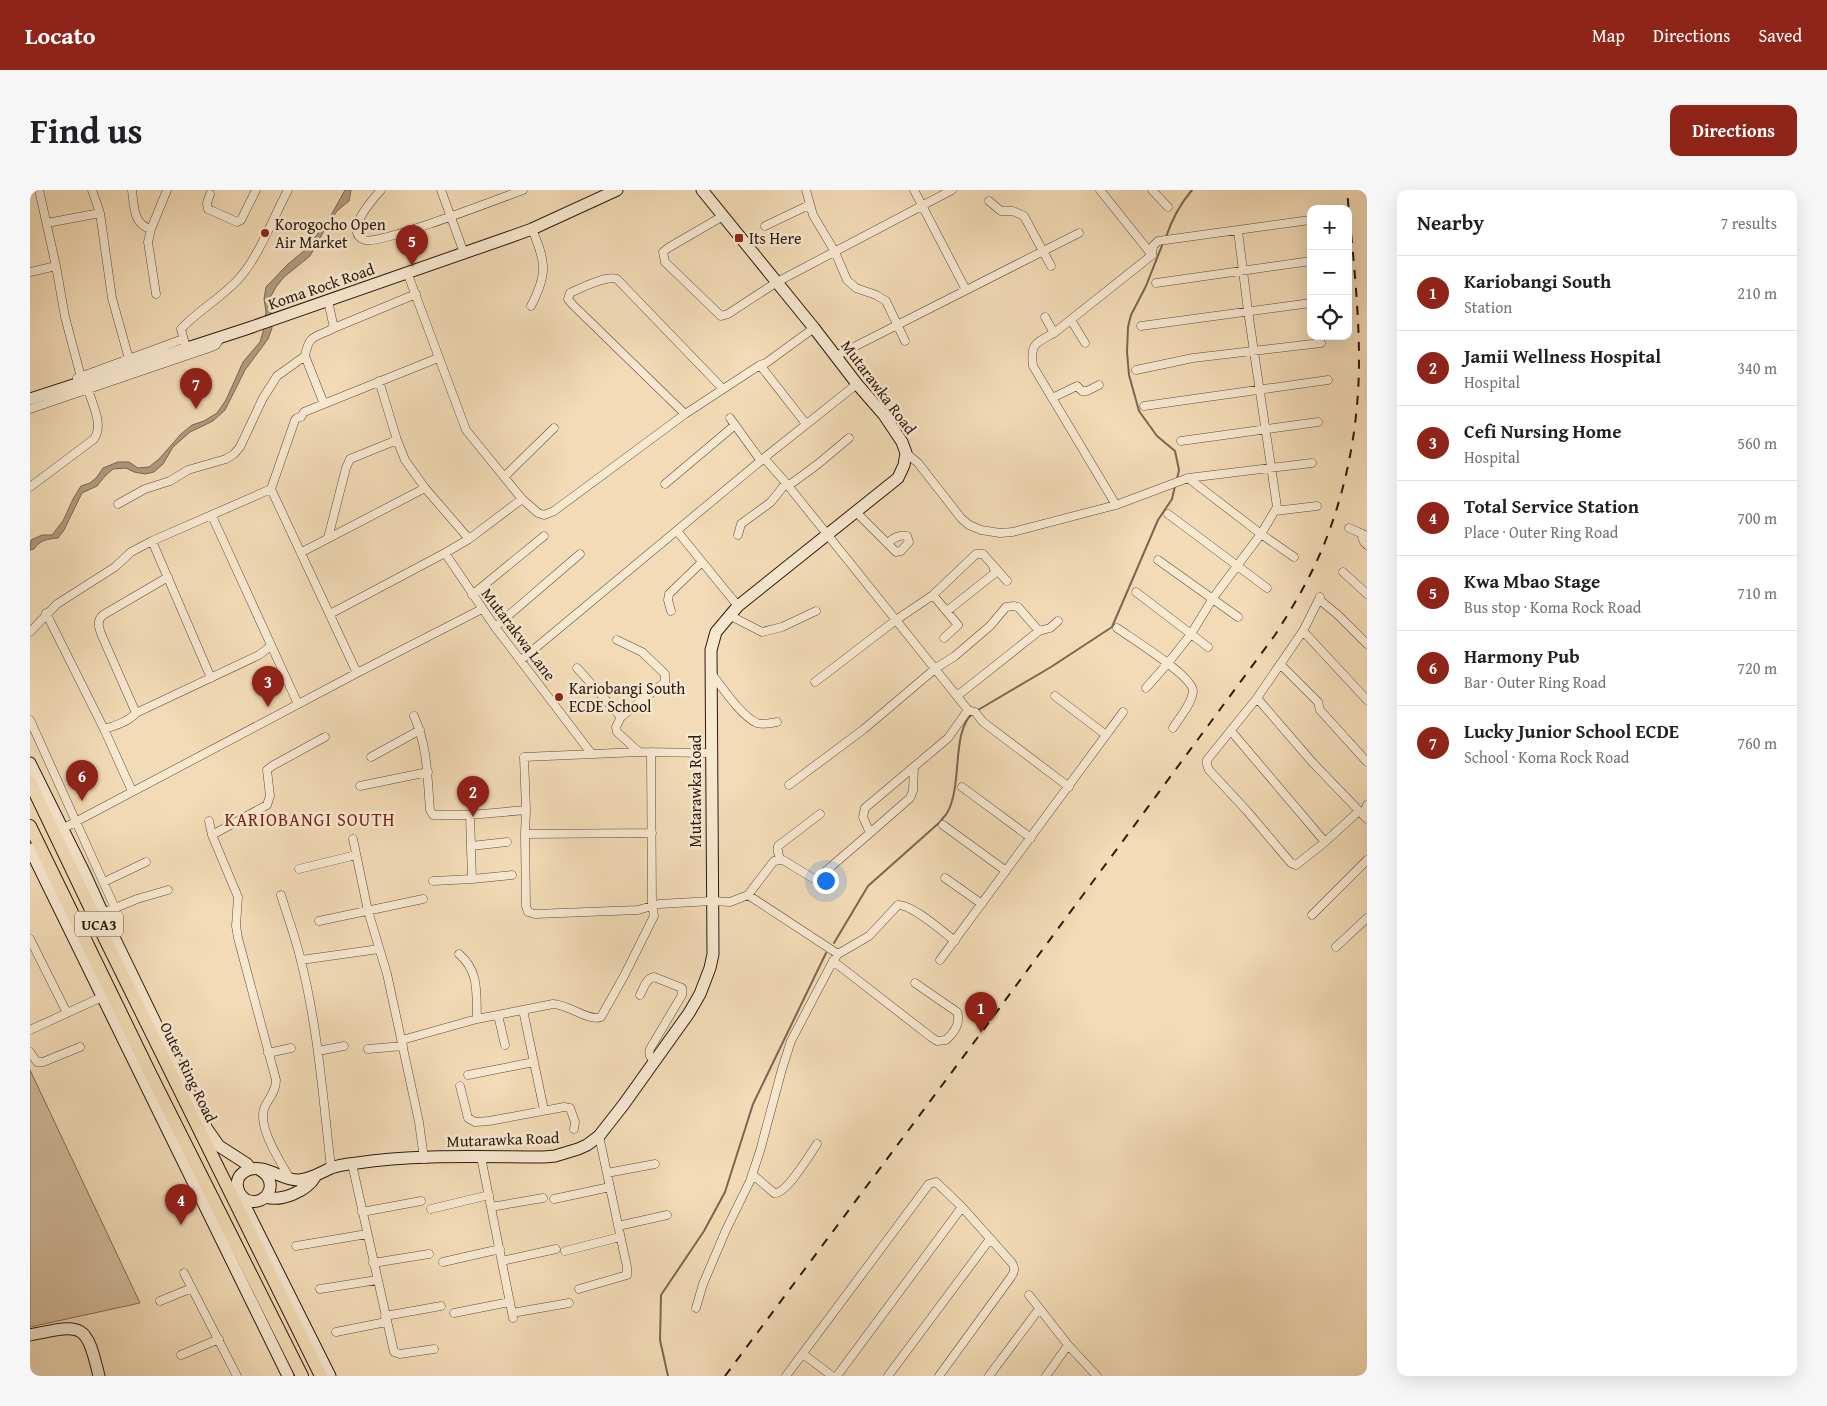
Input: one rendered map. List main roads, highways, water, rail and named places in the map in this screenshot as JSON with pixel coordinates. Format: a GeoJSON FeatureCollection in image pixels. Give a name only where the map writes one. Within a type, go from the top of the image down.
{"type":"FeatureCollection","features":[{"type":"Feature","properties":{"kind":"main road","name":"Koma Rock Road"},"geometry":{"type":"LineString","coordinates":[[30,399],[91,380],[184,344],[220,337],[273,320],[532,229],[617,190]]}},
{"type":"Feature","properties":{"kind":"main road","name":"Mutarawka Road"},"geometry":{"type":"LineString","coordinates":[[103,914],[207,1129],[219,1146],[255,1170],[268,1170],[290,1179],[302,1180],[316,1176],[331,1168],[352,1164],[424,1158],[555,1156],[587,1145],[599,1136],[689,1013],[700,994],[713,954],[711,673],[712,644],[716,632],[738,606],[898,478],[904,466],[906,453],[902,442],[884,415],[702,190]]}},
{"type":"Feature","properties":{"kind":"main road","name":"UCA3"},"geometry":{"type":"LineString","coordinates":[[30,763],[103,914]]}},
{"type":"Feature","properties":{"kind":"main road","name":"Outer Ring Road"},"geometry":{"type":"LineString","coordinates":[[30,782],[321,1376]]}},
{"type":"Feature","properties":{"kind":"main road","name":"UCA3"},"geometry":{"type":"LineString","coordinates":[[30,826],[302,1376]]}},
{"type":"Feature","properties":{"kind":"main road","name":"UCA3"},"geometry":{"type":"LineString","coordinates":[[30,849],[288,1376]]}},
{"type":"Feature","properties":{"kind":"main road"},"geometry":{"type":"LineString","coordinates":[[81,888],[103,914]]}},
{"type":"Feature","properties":{"kind":"main road"},"geometry":{"type":"LineString","coordinates":[[260,1236],[257,1216],[270,1189],[270,1184],[267,1176],[255,1170],[243,1173],[238,1180],[238,1192],[260,1236],[330,1376]]}},
{"type":"Feature","properties":{"kind":"main road"},"geometry":{"type":"LineString","coordinates":[[238,1192],[241,1197],[252,1202],[276,1199],[294,1193],[311,1184],[316,1176]]}},
{"type":"Feature","properties":{"kind":"main road"},"geometry":{"type":"LineString","coordinates":[[30,1335],[62,1328],[78,1330],[84,1334],[91,1344],[99,1376]]}},
{"type":"Feature","properties":{"kind":"waterway"},"geometry":{"type":"LineString","coordinates":[[1166,237],[1177,212],[1192,190]]}},
{"type":"Feature","properties":{"kind":"waterway"},"geometry":{"type":"LineString","coordinates":[[1163,243],[1146,286],[1131,315],[1128,327],[1127,352],[1129,375],[1139,411],[1157,436],[1175,451],[1179,470],[1177,479]]}},
{"type":"Feature","properties":{"kind":"waterway"},"geometry":{"type":"LineString","coordinates":[[978,710],[1051,667],[1112,627],[1158,520],[1172,499],[1175,486]]}},
{"type":"Feature","properties":{"kind":"waterway"},"geometry":{"type":"LineString","coordinates":[[834,943],[868,886],[940,822],[947,813],[955,789],[961,734],[972,714]]}},
{"type":"Feature","properties":{"kind":"waterway"},"geometry":{"type":"LineString","coordinates":[[668,1376],[660,1340],[661,1295],[704,1231],[725,1192],[753,1104],[826,953]]}},
{"type":"Feature","properties":{"kind":"railway"},"geometry":{"type":"LineString","coordinates":[[725,1376],[1275,635],[1296,601],[1320,554],[1340,498],[1351,452],[1357,406],[1358,318],[1347,190]]}},
{"type":"Feature","properties":{"kind":"place","name":"Korogocho Open Air Market"},"geometry":{"type":"Point","coordinates":[265,233]}},
{"type":"Feature","properties":{"kind":"place","name":"Its Here"},"geometry":{"type":"Point","coordinates":[739,238]}},
{"type":"Feature","properties":{"kind":"place","name":"Kwa Mbao Stage"},"geometry":{"type":"Point","coordinates":[412,266]}},
{"type":"Feature","properties":{"kind":"place","name":"Lucky Junior School ECDE"},"geometry":{"type":"Point","coordinates":[196,409]}},
{"type":"Feature","properties":{"kind":"place","name":"Kariobangi South ECDE School"},"geometry":{"type":"Point","coordinates":[559,697]}},
{"type":"Feature","properties":{"kind":"place","name":"Cefi Nursing Home"},"geometry":{"type":"Point","coordinates":[268,707]}},
{"type":"Feature","properties":{"kind":"place","name":"Harmony Pub"},"geometry":{"type":"Point","coordinates":[82,801]}},
{"type":"Feature","properties":{"kind":"place","name":"Jamii Wellness Hospital"},"geometry":{"type":"Point","coordinates":[473,817]}},
{"type":"Feature","properties":{"kind":"place","name":"Kariobangi South"},"geometry":{"type":"Point","coordinates":[981,1033]}},
{"type":"Feature","properties":{"kind":"place","name":"Total Service Station"},"geometry":{"type":"Point","coordinates":[181,1225]}},
{"type":"Feature","properties":{"kind":"district","name":"KARIOBANGI SOUTH"},"geometry":{"type":"Point","coordinates":[310,819]}}]}
